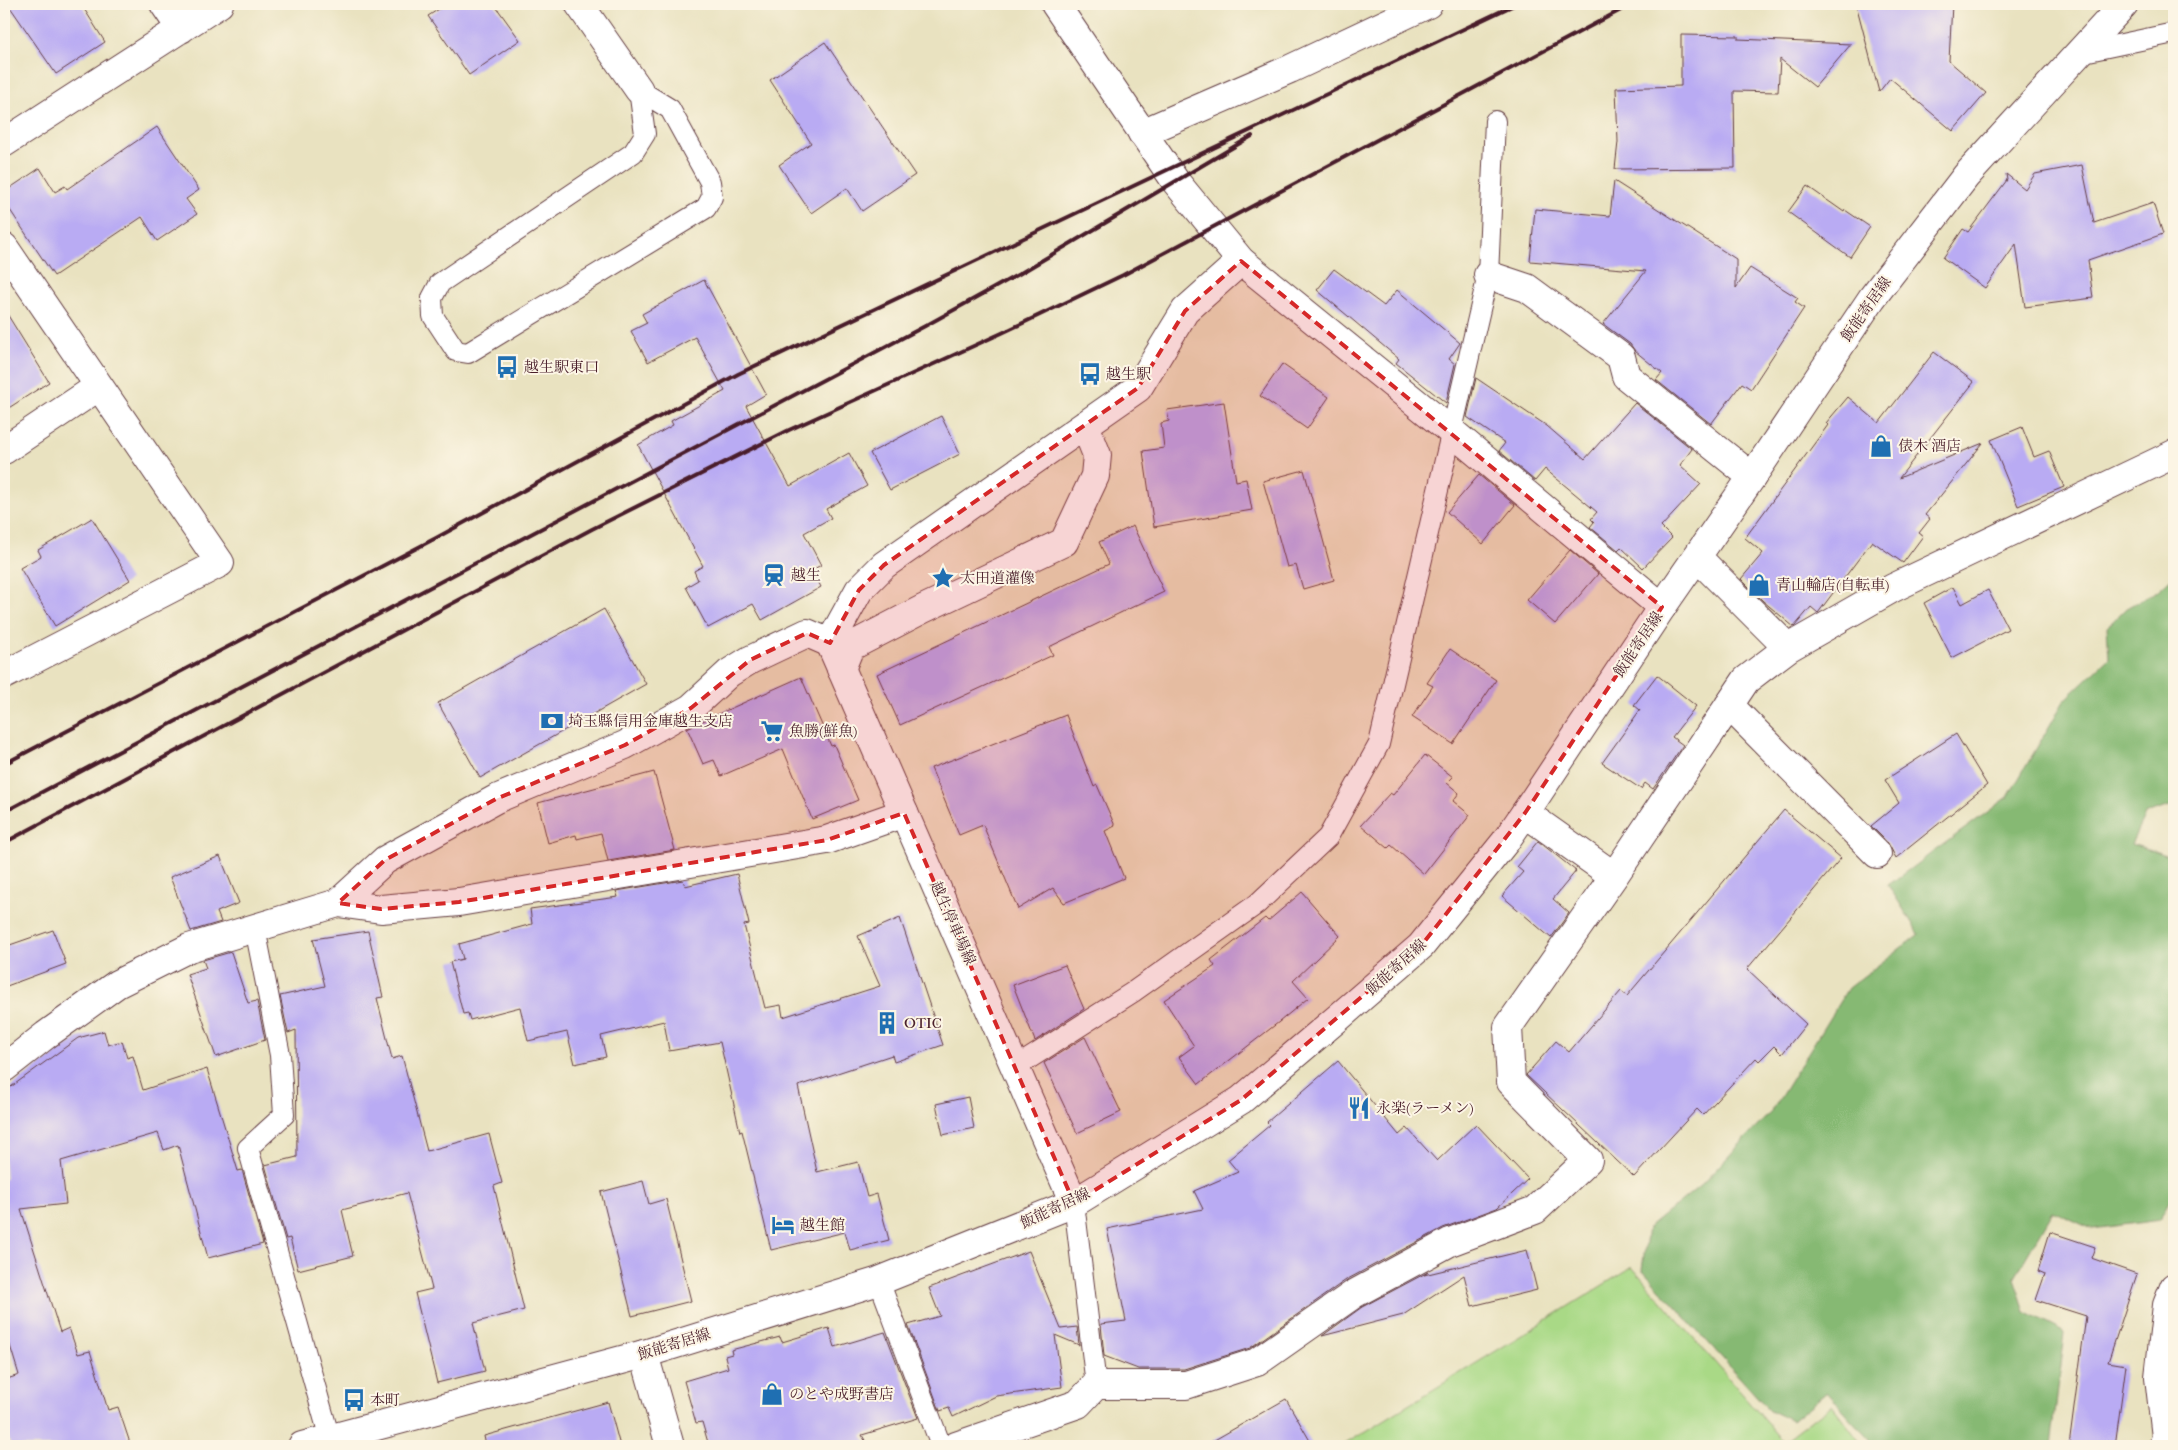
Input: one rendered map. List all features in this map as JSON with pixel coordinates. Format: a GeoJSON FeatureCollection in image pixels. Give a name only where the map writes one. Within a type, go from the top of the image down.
{"type":"FeatureCollection","features":[{"type":"Feature","properties":{"kind":"street"},"geometry":{"type":"LineString","coordinates":[[164,4],[182,29]]}},
{"type":"Feature","properties":{"kind":"street"},"geometry":{"type":"LineString","coordinates":[[4,143],[219,4]]}},
{"type":"Feature","properties":{"kind":"street"},"geometry":{"type":"LineString","coordinates":[[579,4],[639,90]]}},
{"type":"Feature","properties":{"kind":"street"},"geometry":{"type":"LineString","coordinates":[[1055,4],[1176,182],[1241,261],[1452,432],[1662,607]]}},
{"type":"Feature","properties":{"kind":"street"},"geometry":{"type":"LineString","coordinates":[[1142,133],[1290,69],[1428,4]]}},
{"type":"Feature","properties":{"kind":"street","name":"飯能寄居線"},"geometry":{"type":"LineString","coordinates":[[302,1446],[644,1354],[879,1281],[1074,1203],[1241,1100],[1421,946],[1505,842],[1872,298],[1966,176],[2124,4]]}},
{"type":"Feature","properties":{"kind":"street"},"geometry":{"type":"LineString","coordinates":[[4,247],[220,563],[4,675]]}},
{"type":"Feature","properties":{"kind":"street"},"geometry":{"type":"LineString","coordinates":[[338,903],[385,860],[496,799],[626,745],[690,708],[729,673],[750,660],[807,633],[830,643],[859,590],[884,565],[1138,388],[1185,311],[1241,261]]}},
{"type":"Feature","properties":{"kind":"street"},"geometry":{"type":"LineString","coordinates":[[1488,275],[1527,288],[1621,357],[1626,376],[1752,478]]}},
{"type":"Feature","properties":{"kind":"street"},"geometry":{"type":"LineString","coordinates":[[4,450],[98,386]]}},
{"type":"Feature","properties":{"kind":"street"},"geometry":{"type":"LineString","coordinates":[[841,669],[850,647],[923,609],[1064,542],[1095,476],[1097,455],[1085,425]]}},
{"type":"Feature","properties":{"kind":"street"},"geometry":{"type":"LineString","coordinates":[[956,1446],[1078,1404],[1096,1385],[1186,1386],[1257,1362],[1354,1294],[1450,1242],[1534,1210],[1588,1160],[1511,1082],[1508,1028],[1614,876],[1746,680],[1788,648],[1893,588],[2174,454]]}},
{"type":"Feature","properties":{"kind":"street"},"geometry":{"type":"LineString","coordinates":[[1696,557],[1788,648]]}},
{"type":"Feature","properties":{"kind":"street","name":"越生停車場線"},"geometry":{"type":"LineString","coordinates":[[830,643],[1074,1203]]}},
{"type":"Feature","properties":{"kind":"street"},"geometry":{"type":"LineString","coordinates":[[1729,705],[1877,854]]}},
{"type":"Feature","properties":{"kind":"street"},"geometry":{"type":"LineString","coordinates":[[4,1068],[117,984],[189,948],[338,903],[381,909],[459,902],[827,840],[904,813]]}},
{"type":"Feature","properties":{"kind":"street"},"geometry":{"type":"LineString","coordinates":[[1525,813],[1614,876]]}},
{"type":"Feature","properties":{"kind":"street"},"geometry":{"type":"LineString","coordinates":[[2163,1446],[2166,1437],[2159,1376],[2172,1303]]}},
{"type":"Feature","properties":{"kind":"street"},"geometry":{"type":"LineString","coordinates":[[644,1354],[670,1446]]}},
{"type":"Feature","properties":{"kind":"lane"},"geometry":{"type":"LineString","coordinates":[[2079,53],[2174,33]]}},
{"type":"Feature","properties":{"kind":"lane"},"geometry":{"type":"LineString","coordinates":[[639,90],[670,109],[710,182],[712,197],[706,208],[468,353],[456,351],[433,316],[432,298],[440,283],[633,153],[645,134],[639,90]]}},
{"type":"Feature","properties":{"kind":"lane"},"geometry":{"type":"LineString","coordinates":[[1016,1068],[1133,992],[1257,904],[1328,837],[1379,744],[1488,275],[1494,121]]}},
{"type":"Feature","properties":{"kind":"lane"},"geometry":{"type":"LineString","coordinates":[[255,928],[280,1055],[284,1115],[248,1148],[330,1439]]}},
{"type":"Feature","properties":{"kind":"lane"},"geometry":{"type":"LineString","coordinates":[[1074,1203],[1096,1385]]}},
{"type":"Feature","properties":{"kind":"lane"},"geometry":{"type":"LineString","coordinates":[[879,1281],[941,1446]]}},
{"type":"Feature","properties":{"kind":"highlighted area"},"geometry":{"type":"Polygon","coordinates":[[[1241,261],[1662,607],[1525,813],[1421,946],[1241,1100],[1074,1203],[904,813],[827,840],[459,902],[381,909],[338,903],[385,860],[496,799],[625,745],[691,708],[750,660],[807,633],[830,643],[859,590],[884,565],[1138,388],[1185,311],[1241,261]]]}},
{"type":"Feature","properties":{"kind":"green space"},"geometry":{"type":"Polygon","coordinates":[[[2174,576],[2174,804],[2145,815],[2131,844],[2173,857],[2174,860],[2174,1194],[2160,1220],[2092,1229],[2053,1211],[2014,1278],[2025,1311],[2065,1332],[2051,1446],[1876,1446],[1827,1392],[1792,1421],[1769,1410],[1642,1269],[1648,1228],[1701,1185],[1772,1111],[1848,988],[1919,934],[1888,885],[2008,797],[2064,701],[2109,658],[2107,627],[2124,610],[2157,591],[2174,576]]]}},
{"type":"Feature","properties":{"kind":"green space"},"geometry":{"type":"Polygon","coordinates":[[[1632,1267],[1784,1442],[1832,1405],[1863,1446],[1342,1446],[1632,1267]]]}},
{"type":"Feature","properties":{"kind":"building"},"geometry":{"type":"Polygon","coordinates":[[[8,4],[81,4],[105,42],[56,74],[8,4]]]}},
{"type":"Feature","properties":{"kind":"building"},"geometry":{"type":"Polygon","coordinates":[[[447,4],[494,4],[520,40],[469,75],[428,16],[447,4]]]}},
{"type":"Feature","properties":{"kind":"building"},"geometry":{"type":"Polygon","coordinates":[[[1856,4],[1952,4],[1949,61],[1986,93],[1953,131],[1890,78],[1879,92],[1856,4]]]}},
{"type":"Feature","properties":{"kind":"building"},"geometry":{"type":"Polygon","coordinates":[[[1681,35],[1738,36],[1738,39],[1851,44],[1815,87],[1780,59],[1778,92],[1734,91],[1735,168],[1615,169],[1618,142],[1616,88],[1681,86],[1681,35]]]}},
{"type":"Feature","properties":{"kind":"building"},"geometry":{"type":"Polygon","coordinates":[[[825,42],[915,175],[862,211],[847,188],[811,213],[779,165],[811,143],[770,80],[825,42]]]}},
{"type":"Feature","properties":{"kind":"building"},"geometry":{"type":"Polygon","coordinates":[[[157,127],[199,190],[186,199],[197,214],[157,241],[142,217],[54,276],[4,201],[4,192],[40,168],[55,192],[65,186],[67,189],[157,127]]]}},
{"type":"Feature","properties":{"kind":"building"},"geometry":{"type":"Polygon","coordinates":[[[2082,165],[2094,223],[2153,203],[2163,234],[2088,260],[2093,298],[2025,307],[2016,244],[1985,288],[1943,258],[1963,229],[1968,232],[2007,180],[2006,174],[2025,189],[2035,174],[2082,165]]]}},
{"type":"Feature","properties":{"kind":"building"},"geometry":{"type":"Polygon","coordinates":[[[1614,181],[1736,259],[1736,288],[1750,268],[1798,298],[1795,302],[1804,308],[1751,389],[1742,383],[1711,424],[1656,380],[1662,373],[1635,351],[1630,344],[1603,324],[1646,271],[1530,261],[1535,209],[1610,216],[1614,181]]]}},
{"type":"Feature","properties":{"kind":"building"},"geometry":{"type":"Polygon","coordinates":[[[1807,186],[1844,212],[1845,210],[1870,227],[1850,257],[1788,212],[1807,186]]]}},
{"type":"Feature","properties":{"kind":"building"},"geometry":{"type":"Polygon","coordinates":[[[1334,269],[1384,306],[1397,290],[1460,343],[1449,359],[1455,364],[1446,403],[1396,363],[1399,359],[1317,290],[1334,269]]]}},
{"type":"Feature","properties":{"kind":"building"},"geometry":{"type":"Polygon","coordinates":[[[704,280],[766,394],[746,406],[790,486],[849,453],[867,486],[826,509],[831,518],[804,533],[821,565],[812,570],[821,587],[762,620],[753,604],[708,628],[686,587],[698,580],[694,571],[703,566],[638,445],[673,425],[671,421],[725,391],[695,337],[648,362],[631,331],[647,323],[642,314],[704,280]]]}},
{"type":"Feature","properties":{"kind":"building"},"geometry":{"type":"Polygon","coordinates":[[[4,309],[49,382],[4,411],[4,309]]]}},
{"type":"Feature","properties":{"kind":"building"},"geometry":{"type":"Polygon","coordinates":[[[1934,352],[1974,382],[1899,478],[1983,443],[1925,515],[1930,519],[1919,533],[1923,536],[1903,563],[1872,541],[1818,613],[1811,607],[1794,627],[1763,601],[1741,579],[1763,553],[1745,538],[1828,425],[1826,423],[1848,397],[1879,423],[1934,352]]]}},
{"type":"Feature","properties":{"kind":"building"},"geometry":{"type":"Polygon","coordinates":[[[1282,364],[1329,397],[1307,429],[1260,396],[1282,364]]]}},
{"type":"Feature","properties":{"kind":"building"},"geometry":{"type":"Polygon","coordinates":[[[1476,378],[1547,426],[1585,459],[1635,403],[1692,449],[1680,465],[1701,484],[1661,527],[1672,538],[1643,568],[1621,547],[1618,550],[1590,527],[1594,522],[1591,519],[1597,512],[1545,469],[1535,481],[1499,451],[1505,443],[1467,417],[1476,378]]]}},
{"type":"Feature","properties":{"kind":"building"},"geometry":{"type":"Polygon","coordinates":[[[1224,402],[1236,481],[1246,479],[1252,510],[1154,527],[1143,451],[1164,448],[1161,423],[1169,421],[1167,410],[1224,402]]]}},
{"type":"Feature","properties":{"kind":"building"},"geometry":{"type":"Polygon","coordinates":[[[941,416],[960,454],[890,490],[870,453],[941,416]]]}},
{"type":"Feature","properties":{"kind":"building"},"geometry":{"type":"Polygon","coordinates":[[[2022,427],[2034,457],[2049,451],[2064,487],[2018,506],[1991,440],[2022,427]]]}},
{"type":"Feature","properties":{"kind":"building"},"geometry":{"type":"Polygon","coordinates":[[[1304,470],[1334,580],[1303,589],[1296,565],[1287,567],[1263,481],[1304,470]]]}},
{"type":"Feature","properties":{"kind":"building"},"geometry":{"type":"Polygon","coordinates":[[[1479,475],[1515,505],[1483,544],[1447,512],[1479,475]]]}},
{"type":"Feature","properties":{"kind":"building"},"geometry":{"type":"Polygon","coordinates":[[[92,518],[130,580],[55,626],[20,568],[41,556],[38,550],[92,518]]]}},
{"type":"Feature","properties":{"kind":"building"},"geometry":{"type":"Polygon","coordinates":[[[1133,526],[1164,592],[1049,647],[1053,655],[900,725],[877,674],[1109,564],[1099,542],[1133,526]]]}},
{"type":"Feature","properties":{"kind":"building"},"geometry":{"type":"Polygon","coordinates":[[[1570,550],[1598,574],[1555,624],[1527,600],[1570,550]]]}},
{"type":"Feature","properties":{"kind":"building"},"geometry":{"type":"Polygon","coordinates":[[[1953,587],[1962,604],[1988,590],[2008,629],[1952,658],[1924,603],[1953,587]]]}},
{"type":"Feature","properties":{"kind":"building"},"geometry":{"type":"Polygon","coordinates":[[[604,609],[646,684],[480,778],[438,703],[604,609]]]}},
{"type":"Feature","properties":{"kind":"building"},"geometry":{"type":"Polygon","coordinates":[[[1450,649],[1496,680],[1453,744],[1412,717],[1433,686],[1427,683],[1450,649]]]}},
{"type":"Feature","properties":{"kind":"building"},"geometry":{"type":"Polygon","coordinates":[[[1657,675],[1696,706],[1672,737],[1683,745],[1653,789],[1645,783],[1641,789],[1602,763],[1640,710],[1634,705],[1657,675]]]}},
{"type":"Feature","properties":{"kind":"building"},"geometry":{"type":"Polygon","coordinates":[[[801,677],[831,746],[834,745],[858,800],[812,819],[783,749],[721,776],[714,760],[703,764],[687,728],[801,677]]]}},
{"type":"Feature","properties":{"kind":"building"},"geometry":{"type":"Polygon","coordinates":[[[1066,715],[1094,787],[1097,785],[1115,826],[1105,831],[1124,878],[1064,903],[1053,888],[1018,909],[983,825],[959,835],[931,768],[1066,715]]]}},
{"type":"Feature","properties":{"kind":"building"},"geometry":{"type":"Polygon","coordinates":[[[1956,734],[1987,785],[1896,858],[1888,843],[1871,826],[1899,803],[1885,780],[1956,734]]]}},
{"type":"Feature","properties":{"kind":"building"},"geometry":{"type":"Polygon","coordinates":[[[1425,755],[1453,777],[1447,783],[1459,793],[1453,801],[1470,815],[1424,874],[1391,845],[1388,848],[1361,825],[1390,793],[1393,795],[1425,755]]]}},
{"type":"Feature","properties":{"kind":"building"},"geometry":{"type":"Polygon","coordinates":[[[654,772],[675,850],[608,861],[601,833],[577,839],[576,835],[548,843],[538,803],[654,772]]]}},
{"type":"Feature","properties":{"kind":"building"},"geometry":{"type":"Polygon","coordinates":[[[1784,810],[1841,858],[1747,969],[1806,1024],[1782,1054],[1774,1046],[1759,1061],[1756,1058],[1703,1115],[1697,1109],[1634,1177],[1526,1075],[1556,1041],[1569,1052],[1621,991],[1627,996],[1784,810]]]}},
{"type":"Feature","properties":{"kind":"building"},"geometry":{"type":"Polygon","coordinates":[[[1538,841],[1576,871],[1553,899],[1569,913],[1551,938],[1502,896],[1523,872],[1517,867],[1538,841]]]}},
{"type":"Feature","properties":{"kind":"building"},"geometry":{"type":"Polygon","coordinates":[[[220,856],[239,903],[217,912],[221,922],[191,931],[170,877],[220,856]]]}},
{"type":"Feature","properties":{"kind":"building"},"geometry":{"type":"Polygon","coordinates":[[[737,874],[749,924],[744,925],[765,1008],[781,1005],[783,1017],[880,986],[858,936],[900,918],[943,1045],[894,1062],[892,1055],[798,1086],[817,1172],[858,1162],[867,1197],[877,1194],[889,1240],[850,1250],[845,1232],[771,1250],[742,1131],[740,1132],[720,1042],[669,1051],[664,1021],[601,1036],[606,1057],[575,1064],[567,1032],[528,1041],[520,1007],[470,1020],[468,1013],[463,1014],[450,962],[463,959],[459,944],[532,924],[530,909],[618,897],[616,891],[683,880],[685,886],[737,874]]]}},
{"type":"Feature","properties":{"kind":"building"},"geometry":{"type":"Polygon","coordinates":[[[1302,892],[1340,936],[1293,981],[1308,998],[1199,1084],[1179,1057],[1194,1046],[1164,1000],[1215,966],[1211,960],[1265,918],[1268,921],[1302,892]]]}},
{"type":"Feature","properties":{"kind":"building"},"geometry":{"type":"Polygon","coordinates":[[[53,930],[66,964],[4,987],[4,947],[53,930]]]}},
{"type":"Feature","properties":{"kind":"building"},"geometry":{"type":"Polygon","coordinates":[[[368,931],[383,997],[377,998],[392,1059],[402,1056],[427,1151],[489,1134],[502,1183],[494,1186],[524,1310],[473,1323],[485,1371],[437,1383],[415,1293],[432,1289],[407,1193],[342,1210],[353,1256],[298,1270],[290,1238],[286,1239],[265,1165],[297,1157],[296,1030],[288,1033],[280,996],[325,986],[313,939],[368,931]]]}},
{"type":"Feature","properties":{"kind":"building"},"geometry":{"type":"Polygon","coordinates":[[[231,952],[248,1003],[257,1001],[265,1040],[216,1057],[187,974],[206,968],[203,960],[231,952]]]}},
{"type":"Feature","properties":{"kind":"building"},"geometry":{"type":"Polygon","coordinates":[[[1065,965],[1084,1009],[1035,1041],[1013,985],[1065,965]]]}},
{"type":"Feature","properties":{"kind":"building"},"geometry":{"type":"Polygon","coordinates":[[[104,1031],[108,1045],[122,1041],[127,1058],[133,1056],[143,1090],[207,1069],[238,1171],[242,1170],[263,1244],[208,1258],[178,1145],[164,1150],[158,1133],[61,1161],[66,1204],[21,1209],[60,1332],[69,1328],[78,1354],[90,1351],[108,1410],[118,1407],[131,1446],[11,1446],[4,1423],[4,1380],[19,1375],[4,1326],[4,1179],[6,1178],[4,1158],[4,1092],[78,1038],[104,1031]]]}},
{"type":"Feature","properties":{"kind":"building"},"geometry":{"type":"Polygon","coordinates":[[[1085,1037],[1121,1112],[1077,1133],[1044,1063],[1085,1037]]]}},
{"type":"Feature","properties":{"kind":"building"},"geometry":{"type":"Polygon","coordinates":[[[1338,1061],[1399,1135],[1407,1128],[1437,1161],[1476,1124],[1528,1179],[1497,1208],[1443,1228],[1346,1280],[1250,1348],[1184,1369],[1138,1369],[1104,1356],[1101,1324],[1126,1321],[1107,1229],[1203,1209],[1194,1191],[1238,1172],[1228,1160],[1270,1125],[1267,1122],[1338,1061]]]}},
{"type":"Feature","properties":{"kind":"building"},"geometry":{"type":"Polygon","coordinates":[[[968,1097],[974,1128],[943,1135],[936,1104],[968,1097]]]}},
{"type":"Feature","properties":{"kind":"building"},"geometry":{"type":"Polygon","coordinates":[[[643,1181],[649,1204],[666,1199],[691,1301],[632,1316],[601,1192],[643,1181]]]}},
{"type":"Feature","properties":{"kind":"building"},"geometry":{"type":"Polygon","coordinates":[[[2050,1232],[2095,1247],[2091,1258],[2137,1274],[2108,1362],[2126,1365],[2115,1446],[2069,1446],[2086,1316],[2036,1300],[2045,1274],[2038,1271],[2050,1232]]]}},
{"type":"Feature","properties":{"kind":"building"},"geometry":{"type":"Polygon","coordinates":[[[1527,1250],[1537,1290],[1472,1306],[1464,1275],[1403,1315],[1322,1336],[1362,1307],[1428,1272],[1424,1275],[1527,1250]]]}},
{"type":"Feature","properties":{"kind":"building"},"geometry":{"type":"Polygon","coordinates":[[[1029,1251],[1061,1329],[1077,1327],[1079,1345],[1055,1335],[1062,1387],[996,1396],[953,1417],[949,1408],[940,1411],[908,1325],[940,1316],[929,1288],[1029,1251]]]}},
{"type":"Feature","properties":{"kind":"building"},"geometry":{"type":"Polygon","coordinates":[[[829,1328],[835,1347],[885,1332],[918,1418],[862,1435],[868,1446],[709,1446],[702,1422],[696,1423],[684,1381],[728,1368],[725,1356],[732,1354],[731,1350],[780,1337],[782,1342],[829,1328]]]}},
{"type":"Feature","properties":{"kind":"building"},"geometry":{"type":"Polygon","coordinates":[[[1286,1399],[1313,1446],[1204,1446],[1286,1399]]]}},
{"type":"Feature","properties":{"kind":"building"},"geometry":{"type":"Polygon","coordinates":[[[608,1402],[620,1446],[486,1446],[484,1436],[608,1402]]]}},
{"type":"Feature","properties":{"kind":"railway"},"geometry":{"type":"LineString","coordinates":[[4,764],[436,538],[738,374],[1516,4]]}},
{"type":"Feature","properties":{"kind":"railway"},"geometry":{"type":"LineString","coordinates":[[4,843],[592,529],[789,430],[1002,333],[1123,275],[1632,4]]}},
{"type":"Feature","properties":{"kind":"railway"},"geometry":{"type":"LineString","coordinates":[[4,812],[925,326],[1019,274],[1252,136]]}},
{"type":"Feature","properties":{"kind":"place","name":"越生駅東口"},"geometry":{"type":"Point","coordinates":[507,367]}},
{"type":"Feature","properties":{"kind":"place","name":"越生駅"},"geometry":{"type":"Point","coordinates":[1090,374]}},
{"type":"Feature","properties":{"kind":"place","name":"俵木 酒店"},"geometry":{"type":"Point","coordinates":[1881,446]}},
{"type":"Feature","properties":{"kind":"place","name":"越生"},"geometry":{"type":"Point","coordinates":[774,575]}},
{"type":"Feature","properties":{"kind":"place","name":"太田道灌像"},"geometry":{"type":"Point","coordinates":[943,578]}},
{"type":"Feature","properties":{"kind":"place","name":"青山輪店(自転車)"},"geometry":{"type":"Point","coordinates":[1759,585]}},
{"type":"Feature","properties":{"kind":"place","name":"埼玉縣信用金庫越生支店"},"geometry":{"type":"Point","coordinates":[552,721]}},
{"type":"Feature","properties":{"kind":"place","name":"魚勝(鮮魚)"},"geometry":{"type":"Point","coordinates":[772,731]}},
{"type":"Feature","properties":{"kind":"place","name":"OTIC"},"geometry":{"type":"Point","coordinates":[887,1023]}},
{"type":"Feature","properties":{"kind":"place","name":"永楽(ラーメン)"},"geometry":{"type":"Point","coordinates":[1359,1108]}},
{"type":"Feature","properties":{"kind":"place","name":"越生館"},"geometry":{"type":"Point","coordinates":[783,1225]}},
{"type":"Feature","properties":{"kind":"place","name":"のとや成野書店"},"geometry":{"type":"Point","coordinates":[772,1394]}},
{"type":"Feature","properties":{"kind":"place","name":"本町"},"geometry":{"type":"Point","coordinates":[354,1400]}}]}
